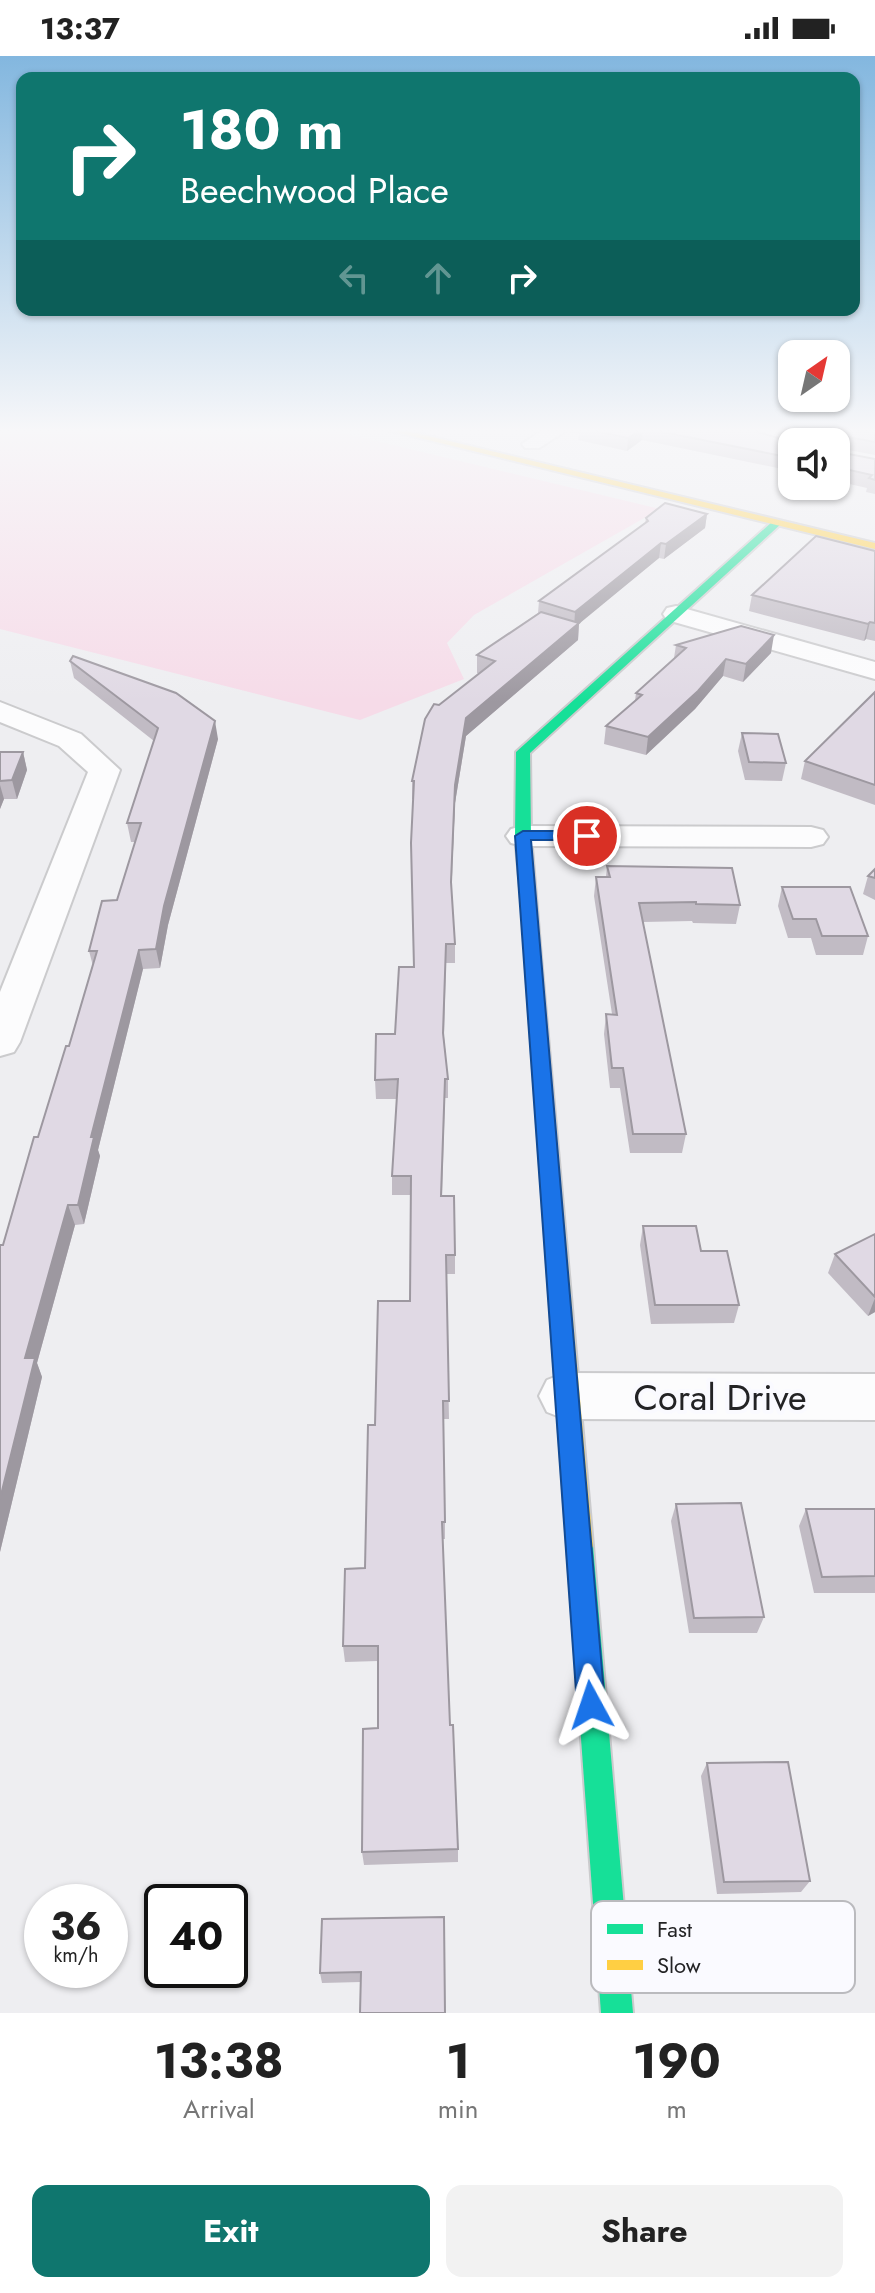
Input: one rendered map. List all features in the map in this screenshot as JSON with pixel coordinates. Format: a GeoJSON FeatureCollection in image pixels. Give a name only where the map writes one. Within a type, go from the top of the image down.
{"type":"FeatureCollection","features":[{"type":"Feature","properties":{"kind":"street"},"geometry":{"type":"LineString","coordinates":[[762,519],[875,546]]}},
{"type":"Feature","properties":{"kind":"street"},"geometry":{"type":"LineString","coordinates":[[775,519],[777,523]]}},
{"type":"Feature","properties":{"kind":"street"},"geometry":{"type":"LineString","coordinates":[[608,1901],[565,1396],[523,836],[523,752],[777,523],[836,525],[875,534]]}},
{"type":"Feature","properties":{"kind":"street"},"geometry":{"type":"LineString","coordinates":[[676,614],[875,671]]}},
{"type":"Feature","properties":{"kind":"street"},"geometry":{"type":"LineString","coordinates":[[0,711],[70,740],[104,770],[17,952],[0,1042]]}},
{"type":"Feature","properties":{"kind":"street"},"geometry":{"type":"LineString","coordinates":[[523,836],[811,837]]}},
{"type":"Feature","properties":{"kind":"street","name":"Coral Drive"},"geometry":{"type":"LineString","coordinates":[[565,1396],[875,1397]]}},
{"type":"Feature","properties":{"kind":"street"},"geometry":{"type":"LineString","coordinates":[[615,1993],[617,2013]]}},
{"type":"Feature","properties":{"kind":"shaded area"},"geometry":{"type":"Polygon","coordinates":[[[0,519],[642,519],[474,615],[447,643],[464,679],[360,720],[0,629],[0,519]]]}},
{"type":"Feature","properties":{"kind":"building"},"geometry":{"type":"Polygon","coordinates":[[[700,519],[666,544],[661,543],[575,612],[539,601],[648,521],[700,519]]]}},
{"type":"Feature","properties":{"kind":"building"},"geometry":{"type":"Polygon","coordinates":[[[816,536],[875,551],[875,623],[868,624],[752,595],[816,536]]]}},
{"type":"Feature","properties":{"kind":"building"},"geometry":{"type":"Polygon","coordinates":[[[541,612],[579,623],[466,718],[455,785],[451,882],[455,944],[446,944],[443,1033],[448,1079],[445,1079],[441,1196],[454,1196],[455,1255],[446,1255],[449,1401],[443,1401],[445,1522],[442,1522],[458,1849],[362,1852],[363,1729],[378,1728],[378,1646],[343,1646],[345,1569],[365,1568],[368,1425],[375,1425],[378,1301],[410,1301],[411,1176],[392,1176],[398,1079],[375,1080],[376,1034],[395,1034],[399,967],[414,967],[412,781],[425,719],[434,704],[439,705],[495,661],[477,655],[541,612]]]}},
{"type":"Feature","properties":{"kind":"building"},"geometry":{"type":"Polygon","coordinates":[[[741,626],[774,635],[746,664],[726,659],[698,691],[648,737],[606,726],[642,695],[636,693],[686,648],[676,645],[741,626]]]}},
{"type":"Feature","properties":{"kind":"building"},"geometry":{"type":"Polygon","coordinates":[[[73,656],[176,693],[215,721],[164,906],[156,949],[139,950],[91,1137],[94,1137],[78,1205],[68,1205],[25,1358],[35,1358],[0,1499],[0,1245],[3,1245],[34,1137],[38,1137],[66,1046],[69,1046],[97,951],[89,951],[102,901],[117,900],[141,823],[127,823],[158,728],[70,661],[73,656]]]}},
{"type":"Feature","properties":{"kind":"building"},"geometry":{"type":"Polygon","coordinates":[[[875,692],[875,785],[805,761],[875,692]]]}},
{"type":"Feature","properties":{"kind":"building"},"geometry":{"type":"Polygon","coordinates":[[[742,733],[778,734],[786,763],[749,762],[742,733]]]}},
{"type":"Feature","properties":{"kind":"building"},"geometry":{"type":"Polygon","coordinates":[[[0,752],[23,752],[12,780],[0,781],[0,752]]]}},
{"type":"Feature","properties":{"kind":"building"},"geometry":{"type":"Polygon","coordinates":[[[607,866],[732,868],[740,905],[639,903],[686,1134],[633,1134],[623,1068],[612,1068],[606,1014],[617,1015],[596,877],[610,877],[607,866]]]}},
{"type":"Feature","properties":{"kind":"building"},"geometry":{"type":"Polygon","coordinates":[[[782,887],[850,887],[868,936],[822,936],[816,919],[793,919],[782,887]]]}},
{"type":"Feature","properties":{"kind":"building"},"geometry":{"type":"Polygon","coordinates":[[[643,1226],[696,1226],[701,1251],[727,1251],[739,1305],[655,1305],[643,1226]]]}},
{"type":"Feature","properties":{"kind":"building"},"geometry":{"type":"Polygon","coordinates":[[[875,1234],[875,1297],[835,1254],[875,1234]]]}},
{"type":"Feature","properties":{"kind":"building"},"geometry":{"type":"Polygon","coordinates":[[[741,1503],[764,1617],[694,1618],[676,1504],[741,1503]]]}},
{"type":"Feature","properties":{"kind":"building"},"geometry":{"type":"Polygon","coordinates":[[[806,1509],[875,1509],[875,1576],[822,1577],[806,1509]]]}},
{"type":"Feature","properties":{"kind":"building"},"geometry":{"type":"Polygon","coordinates":[[[788,1762],[810,1881],[724,1882],[707,1763],[788,1762]]]}},
{"type":"Feature","properties":{"kind":"building"},"geometry":{"type":"Polygon","coordinates":[[[444,1917],[445,2013],[360,2013],[361,1972],[320,1973],[322,1919],[444,1917]]]}},
{"type":"Feature","properties":{"kind":"traffic: fast"},"geometry":{"type":"LineString","coordinates":[[533,957],[523,836],[523,752],[777,523]]}},
{"type":"Feature","properties":{"kind":"traffic: fast"},"geometry":{"type":"LineString","coordinates":[[580,1546],[608,1901]]}},
{"type":"Feature","properties":{"kind":"traffic: fast"},"geometry":{"type":"LineString","coordinates":[[615,1993],[617,2013]]}},
{"type":"Feature","properties":{"kind":"traffic: slow"},"geometry":{"type":"LineString","coordinates":[[764,519],[875,546]]}},
{"type":"Feature","properties":{"kind":"traffic: slow"},"geometry":{"type":"LineString","coordinates":[[533,957],[580,1546]]}},
{"type":"Feature","properties":{"kind":"route"},"geometry":{"type":"LineString","coordinates":[[587,836],[523,836],[591,1705]]}}]}
